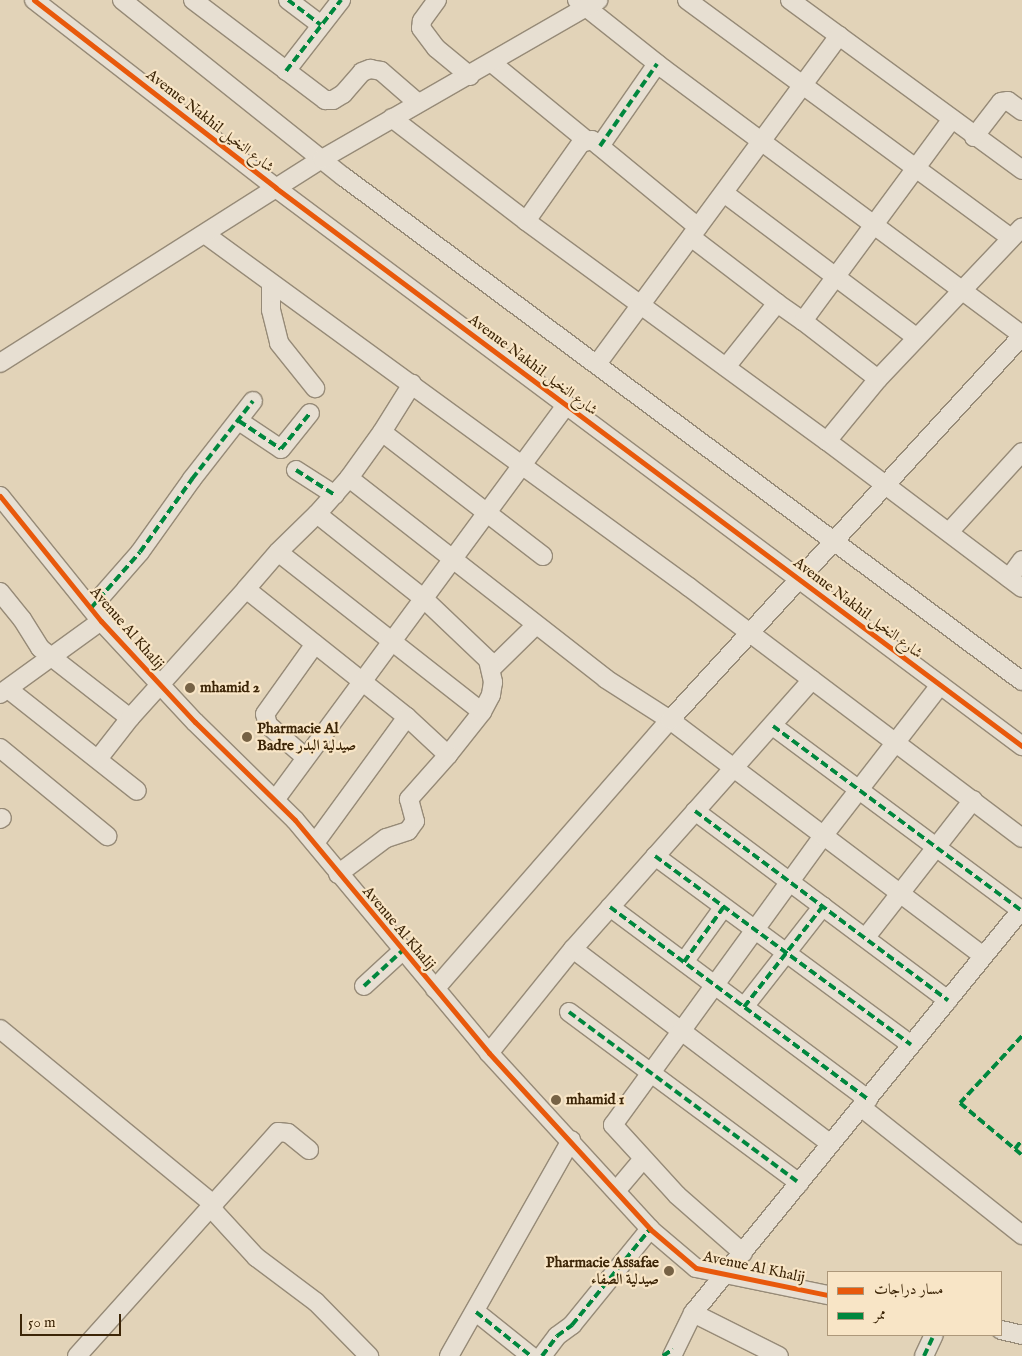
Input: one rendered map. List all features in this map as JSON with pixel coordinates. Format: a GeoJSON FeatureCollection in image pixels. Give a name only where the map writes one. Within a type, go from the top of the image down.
{"type":"FeatureCollection","features":[{"type":"Feature","properties":{"kind":"street","name":"Avenue Nakhil شارع النخيل"},"geometry":{"type":"LineString","coordinates":[[34,0],[276,188],[1022,746]]}},
{"type":"Feature","properties":{"kind":"street"},"geometry":{"type":"LineString","coordinates":[[122,0],[322,159],[1022,681]]}},
{"type":"Feature","properties":{"kind":"street"},"geometry":{"type":"LineString","coordinates":[[193,0],[325,100],[334,100],[370,68],[380,71],[418,103]]}},
{"type":"Feature","properties":{"kind":"street"},"geometry":{"type":"LineString","coordinates":[[288,0],[321,25]]}},
{"type":"Feature","properties":{"kind":"street"},"geometry":{"type":"LineString","coordinates":[[286,71],[341,0]]}},
{"type":"Feature","properties":{"kind":"street"},"geometry":{"type":"LineString","coordinates":[[437,0],[422,21],[421,28],[436,48],[470,76]]}},
{"type":"Feature","properties":{"kind":"street"},"geometry":{"type":"LineString","coordinates":[[688,0],[916,168],[1017,232],[878,379],[827,441]]}},
{"type":"Feature","properties":{"kind":"street"},"geometry":{"type":"LineString","coordinates":[[790,0],[1022,170]]}},
{"type":"Feature","properties":{"kind":"street"},"geometry":{"type":"LineString","coordinates":[[0,363],[206,235],[322,159],[418,103],[470,76],[589,2],[657,64],[1022,335],[670,720],[435,989]]}},
{"type":"Feature","properties":{"kind":"street"},"geometry":{"type":"LineString","coordinates":[[597,364],[839,36]]}},
{"type":"Feature","properties":{"kind":"street"},"geometry":{"type":"LineString","coordinates":[[492,63],[593,143],[777,302],[878,379]]}},
{"type":"Feature","properties":{"kind":"street"},"geometry":{"type":"LineString","coordinates":[[593,143],[657,64]]}},
{"type":"Feature","properties":{"kind":"street"},"geometry":{"type":"LineString","coordinates":[[974,136],[1001,102],[1008,101],[1021,108]]}},
{"type":"Feature","properties":{"kind":"street"},"geometry":{"type":"LineString","coordinates":[[392,118],[526,221],[827,441],[1016,583],[1022,560]]}},
{"type":"Feature","properties":{"kind":"street"},"geometry":{"type":"LineString","coordinates":[[803,321],[952,119]]}},
{"type":"Feature","properties":{"kind":"street"},"geometry":{"type":"LineString","coordinates":[[526,221],[581,143],[593,143]]}},
{"type":"Feature","properties":{"kind":"street"},"geometry":{"type":"LineString","coordinates":[[724,192],[917,338]]}},
{"type":"Feature","properties":{"kind":"street"},"geometry":{"type":"LineString","coordinates":[[206,235],[750,632],[1022,838]]}},
{"type":"Feature","properties":{"kind":"street"},"geometry":{"type":"LineString","coordinates":[[271,283],[272,310],[279,343],[315,388]]}},
{"type":"Feature","properties":{"kind":"street"},"geometry":{"type":"LineString","coordinates":[[726,367],[777,302]]}},
{"type":"Feature","properties":{"kind":"street"},"geometry":{"type":"LineString","coordinates":[[98,759],[130,718],[278,552],[335,495],[382,432],[412,384]]}},
{"type":"Feature","properties":{"kind":"street"},"geometry":{"type":"LineString","coordinates":[[137,791],[98,759],[4,691],[52,657],[96,614],[192,479],[253,401]]}},
{"type":"Feature","properties":{"kind":"street"},"geometry":{"type":"LineString","coordinates":[[274,800],[566,405]]}},
{"type":"Feature","properties":{"kind":"street"},"geometry":{"type":"LineString","coordinates":[[239,421],[281,449],[310,413]]}},
{"type":"Feature","properties":{"kind":"street"},"geometry":{"type":"LineString","coordinates":[[382,432],[543,556]]}},
{"type":"Feature","properties":{"kind":"street"},"geometry":{"type":"LineString","coordinates":[[949,532],[1020,459]]}},
{"type":"Feature","properties":{"kind":"street"},"geometry":{"type":"LineString","coordinates":[[296,470],[335,495]]}},
{"type":"Feature","properties":{"kind":"street"},"geometry":{"type":"LineString","coordinates":[[348,478],[453,556],[606,679],[670,720],[984,956]]}},
{"type":"Feature","properties":{"kind":"street","name":"Avenue Al Khalij"},"geometry":{"type":"LineString","coordinates":[[0,496],[96,614],[160,684],[315,842],[338,874],[488,1052],[571,1140],[650,1229],[678,1256],[696,1268],[724,1276],[827,1295]]}},
{"type":"Feature","properties":{"kind":"street"},"geometry":{"type":"LineString","coordinates":[[317,514],[423,598],[478,648],[491,669],[491,695],[482,712],[408,799],[415,821],[408,831],[386,838],[338,874]]}},
{"type":"Feature","properties":{"kind":"street"},"geometry":{"type":"LineString","coordinates":[[278,552],[390,642],[482,712]]}},
{"type":"Feature","properties":{"kind":"street"},"geometry":{"type":"LineString","coordinates":[[246,589],[360,682],[407,717],[448,754]]}},
{"type":"Feature","properties":{"kind":"street"},"geometry":{"type":"LineString","coordinates":[[2,597],[40,648],[130,718]]}},
{"type":"Feature","properties":{"kind":"street"},"geometry":{"type":"LineString","coordinates":[[491,669],[536,624]]}},
{"type":"Feature","properties":{"kind":"street"},"geometry":{"type":"LineString","coordinates":[[306,757],[268,725],[265,714],[315,644]]}},
{"type":"Feature","properties":{"kind":"street"},"geometry":{"type":"LineString","coordinates":[[488,1052],[573,949],[812,680]]}},
{"type":"Feature","properties":{"kind":"street"},"geometry":{"type":"LineString","coordinates":[[743,1252],[676,1195],[613,1125],[679,1031],[823,836],[894,742],[940,686]]}},
{"type":"Feature","properties":{"kind":"street"},"geometry":{"type":"LineString","coordinates":[[315,842],[407,717]]}},
{"type":"Feature","properties":{"kind":"street"},"geometry":{"type":"LineString","coordinates":[[670,1354],[694,1314],[743,1252],[984,956],[1019,918],[938,845],[773,726]]}},
{"type":"Feature","properties":{"kind":"street"},"geometry":{"type":"LineString","coordinates":[[0,748],[107,836]]}},
{"type":"Feature","properties":{"kind":"street"},"geometry":{"type":"LineString","coordinates":[[866,937],[973,800]]}},
{"type":"Feature","properties":{"kind":"street"},"geometry":{"type":"LineString","coordinates":[[695,811],[948,1000]]}},
{"type":"Feature","properties":{"kind":"street"},"geometry":{"type":"LineString","coordinates":[[655,856],[785,954],[911,1045]]}},
{"type":"Feature","properties":{"kind":"street"},"geometry":{"type":"LineString","coordinates":[[744,1007],[823,906]]}},
{"type":"Feature","properties":{"kind":"street"},"geometry":{"type":"LineString","coordinates":[[610,907],[744,1007],[865,1103],[1022,1235]]}},
{"type":"Feature","properties":{"kind":"street"},"geometry":{"type":"LineString","coordinates":[[684,962],[723,908]]}},
{"type":"Feature","properties":{"kind":"street"},"geometry":{"type":"LineString","coordinates":[[573,949],[679,1031],[831,1144]]}},
{"type":"Feature","properties":{"kind":"street"},"geometry":{"type":"LineString","coordinates":[[364,986],[402,951]]}},
{"type":"Feature","properties":{"kind":"street"},"geometry":{"type":"LineString","coordinates":[[569,1012],[648,1074],[799,1184]]}},
{"type":"Feature","properties":{"kind":"street"},"geometry":{"type":"LineString","coordinates":[[0,1029],[212,1206],[256,1257],[316,1302],[369,1356]]}},
{"type":"Feature","properties":{"kind":"street"},"geometry":{"type":"LineString","coordinates":[[77,1356],[278,1132],[288,1133],[309,1150]]}},
{"type":"Feature","properties":{"kind":"street"},"geometry":{"type":"LineString","coordinates":[[449,1356],[476,1312],[571,1140]]}},
{"type":"Feature","properties":{"kind":"street"},"geometry":{"type":"LineString","coordinates":[[616,1191],[643,1159]]}},
{"type":"Feature","properties":{"kind":"street"},"geometry":{"type":"LineString","coordinates":[[542,1356],[557,1336],[572,1325],[650,1229]]}},
{"type":"Feature","properties":{"kind":"street"},"geometry":{"type":"LineString","coordinates":[[476,1312],[531,1356]]}},
{"type":"Feature","properties":{"kind":"street"},"geometry":{"type":"LineString","coordinates":[[694,1314],[779,1356]]}},
{"type":"Feature","properties":{"kind":"street"},"geometry":{"type":"LineString","coordinates":[[1002,1330],[1022,1335]]}},
{"type":"Feature","properties":{"kind":"street"},"geometry":{"type":"LineString","coordinates":[[924,1356],[934,1336]]}},
{"type":"Feature","properties":{"kind":"marked path"},"geometry":{"type":"LineString","coordinates":[[288,0],[321,25]]}},
{"type":"Feature","properties":{"kind":"marked path"},"geometry":{"type":"LineString","coordinates":[[286,71],[341,0]]}},
{"type":"Feature","properties":{"kind":"marked path"},"geometry":{"type":"LineString","coordinates":[[600,146],[657,64]]}},
{"type":"Feature","properties":{"kind":"marked path"},"geometry":{"type":"LineString","coordinates":[[91,608],[140,552],[192,479],[253,401]]}},
{"type":"Feature","properties":{"kind":"marked path"},"geometry":{"type":"LineString","coordinates":[[239,421],[281,449],[310,413]]}},
{"type":"Feature","properties":{"kind":"marked path"},"geometry":{"type":"LineString","coordinates":[[296,470],[335,495]]}},
{"type":"Feature","properties":{"kind":"marked path"},"geometry":{"type":"LineString","coordinates":[[773,726],[1021,910]]}},
{"type":"Feature","properties":{"kind":"marked path"},"geometry":{"type":"LineString","coordinates":[[695,811],[948,1000]]}},
{"type":"Feature","properties":{"kind":"marked path"},"geometry":{"type":"LineString","coordinates":[[655,856],[911,1045]]}},
{"type":"Feature","properties":{"kind":"marked path"},"geometry":{"type":"LineString","coordinates":[[744,1007],[823,906]]}},
{"type":"Feature","properties":{"kind":"marked path"},"geometry":{"type":"LineString","coordinates":[[610,907],[868,1099]]}},
{"type":"Feature","properties":{"kind":"marked path"},"geometry":{"type":"LineString","coordinates":[[684,962],[723,908]]}},
{"type":"Feature","properties":{"kind":"marked path"},"geometry":{"type":"LineString","coordinates":[[364,986],[402,951]]}},
{"type":"Feature","properties":{"kind":"marked path"},"geometry":{"type":"LineString","coordinates":[[569,1012],[799,1183]]}},
{"type":"Feature","properties":{"kind":"marked path"},"geometry":{"type":"LineString","coordinates":[[1022,1036],[960,1103],[1022,1155]]}},
{"type":"Feature","properties":{"kind":"marked path"},"geometry":{"type":"LineString","coordinates":[[1015,1149],[1022,1140]]}},
{"type":"Feature","properties":{"kind":"marked path"},"geometry":{"type":"LineString","coordinates":[[542,1356],[557,1336],[572,1325],[650,1229]]}},
{"type":"Feature","properties":{"kind":"marked path"},"geometry":{"type":"LineString","coordinates":[[476,1312],[531,1356]]}},
{"type":"Feature","properties":{"kind":"marked path"},"geometry":{"type":"LineString","coordinates":[[924,1356],[934,1336]]}},
{"type":"Feature","properties":{"kind":"marked path"},"geometry":{"type":"LineString","coordinates":[[663,1356],[673,1349]]}},
{"type":"Feature","properties":{"kind":"cycle path"},"geometry":{"type":"LineString","coordinates":[[34,0],[276,188],[1022,746]]}},
{"type":"Feature","properties":{"kind":"cycle path"},"geometry":{"type":"LineString","coordinates":[[0,496],[101,621],[195,722],[295,820],[489,1053],[650,1229],[696,1268],[827,1295]]}},
{"type":"Feature","properties":{"kind":"place","name":"mhamid 2"},"geometry":{"type":"Point","coordinates":[190,688]}},
{"type":"Feature","properties":{"kind":"place","name":"Pharmacie Al Badre صيدلية البدر"},"geometry":{"type":"Point","coordinates":[247,737]}},
{"type":"Feature","properties":{"kind":"place","name":"mhamid 1"},"geometry":{"type":"Point","coordinates":[556,1100]}},
{"type":"Feature","properties":{"kind":"place","name":"Pharmacie Assafae صيدلية الصفاء"},"geometry":{"type":"Point","coordinates":[669,1271]}}]}
